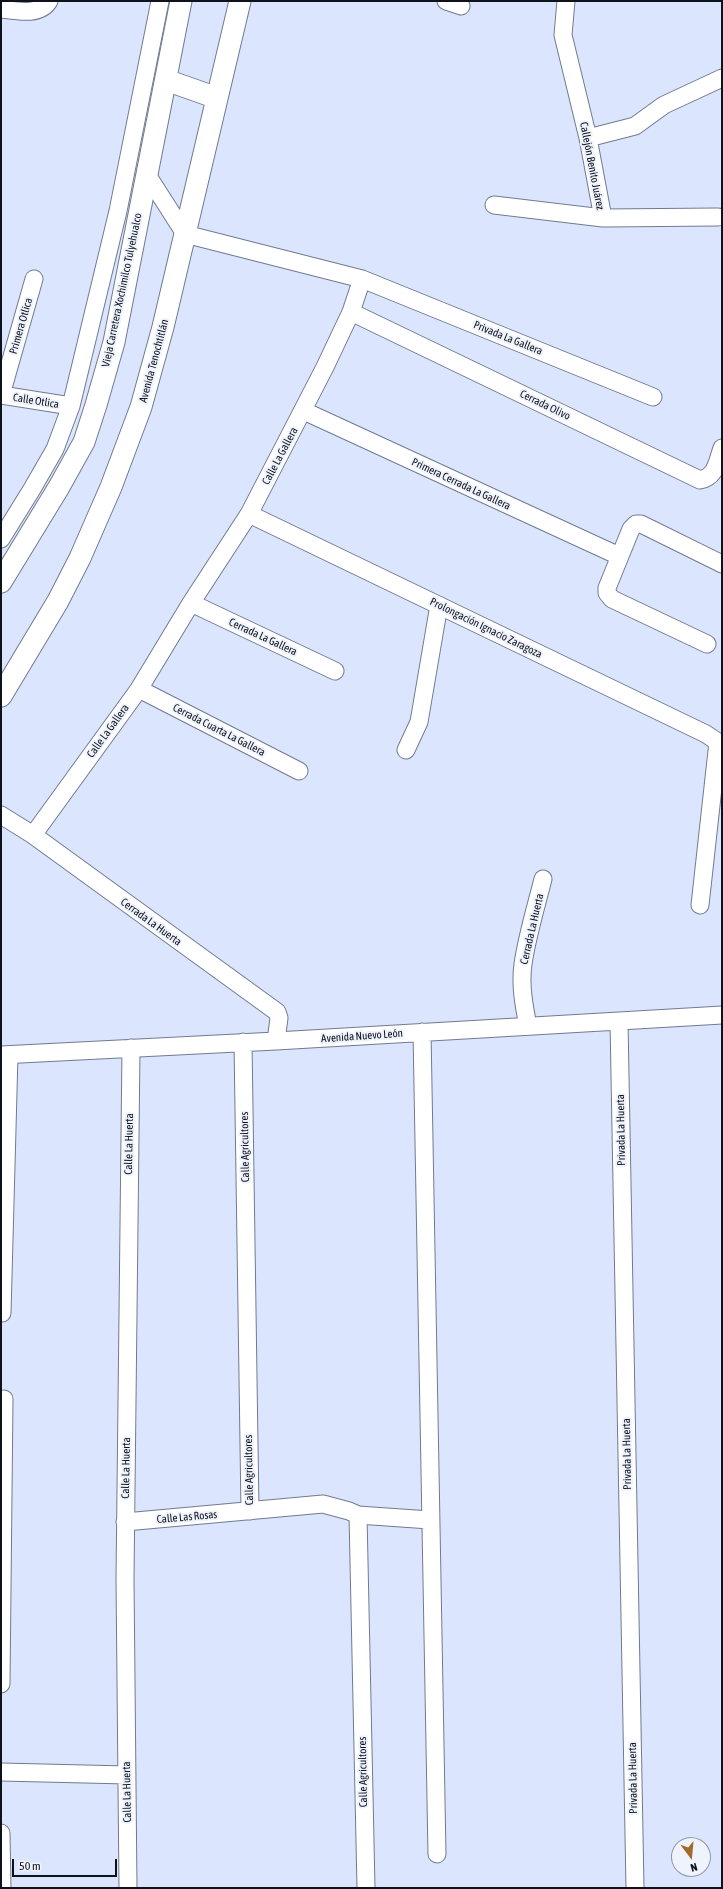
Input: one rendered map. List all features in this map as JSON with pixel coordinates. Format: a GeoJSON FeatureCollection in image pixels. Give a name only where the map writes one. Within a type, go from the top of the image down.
{"type":"FeatureCollection","features":[{"type":"Feature","properties":{"kind":"main road","name":"Vieja Carretera Xochimilco Tulyehualco"},"geometry":{"type":"LineString","coordinates":[[1,582],[59,487],[84,442],[96,405],[114,342],[181,1]]}},
{"type":"Feature","properties":{"kind":"main road","name":"Avenida Tenochtitlán"},"geometry":{"type":"LineString","coordinates":[[1,696],[58,601],[111,487],[141,407],[163,327],[240,1]]}},
{"type":"Feature","properties":{"kind":"main road"},"geometry":{"type":"LineString","coordinates":[[166,80],[217,98]]}},
{"type":"Feature","properties":{"kind":"street"},"geometry":{"type":"LineString","coordinates":[[2,13],[37,11],[44,8],[49,1]]}},
{"type":"Feature","properties":{"kind":"street"},"geometry":{"type":"LineString","coordinates":[[1,539],[55,449],[71,406],[118,211],[160,1]]}},
{"type":"Feature","properties":{"kind":"street","name":"Callejón Benito Juárez"},"geometry":{"type":"LineString","coordinates":[[566,1],[563,34],[588,138],[603,218],[718,217]]}},
{"type":"Feature","properties":{"kind":"street"},"geometry":{"type":"LineString","coordinates":[[588,138],[635,126],[664,105],[722,78]]}},
{"type":"Feature","properties":{"kind":"street"},"geometry":{"type":"LineString","coordinates":[[146,173],[184,234],[362,279]]}},
{"type":"Feature","properties":{"kind":"street"},"geometry":{"type":"LineString","coordinates":[[494,205],[603,218]]}},
{"type":"Feature","properties":{"kind":"street","name":"Primera Otlica"},"geometry":{"type":"LineString","coordinates":[[1,395],[34,279]]}},
{"type":"Feature","properties":{"kind":"street","name":"Calle La Gallera"},"geometry":{"type":"LineString","coordinates":[[33,835],[139,689],[191,604],[249,514],[304,411],[352,312],[362,279]]}},
{"type":"Feature","properties":{"kind":"street","name":"Privada La Gallera"},"geometry":{"type":"LineString","coordinates":[[362,279],[653,396]]}},
{"type":"Feature","properties":{"kind":"street","name":"Cerrada Olivo"},"geometry":{"type":"LineString","coordinates":[[352,312],[700,480],[708,478],[714,472],[722,448]]}},
{"type":"Feature","properties":{"kind":"street","name":"Calle Otlica"},"geometry":{"type":"LineString","coordinates":[[1,395],[71,406]]}},
{"type":"Feature","properties":{"kind":"street","name":"Primera Cerrada La Gallera"},"geometry":{"type":"LineString","coordinates":[[304,411],[619,556]]}},
{"type":"Feature","properties":{"kind":"street","name":"Prolongación Ignacio Zaragoza"},"geometry":{"type":"LineString","coordinates":[[249,514],[706,734],[720,744]]}},
{"type":"Feature","properties":{"kind":"street"},"geometry":{"type":"LineString","coordinates":[[707,644],[612,599],[607,593],[607,588],[631,529],[636,524],[641,524],[722,564]]}},
{"type":"Feature","properties":{"kind":"street","name":"Cerrada La Gallera"},"geometry":{"type":"LineString","coordinates":[[191,604],[335,670]]}},
{"type":"Feature","properties":{"kind":"street"},"geometry":{"type":"LineString","coordinates":[[406,750],[419,722],[439,605]]}},
{"type":"Feature","properties":{"kind":"street","name":"Cerrada Cuarta La Gallera"},"geometry":{"type":"LineString","coordinates":[[139,689],[299,771]]}},
{"type":"Feature","properties":{"kind":"street"},"geometry":{"type":"LineString","coordinates":[[700,905],[720,744]]}},
{"type":"Feature","properties":{"kind":"street","name":"Cerrada La Huerta"},"geometry":{"type":"LineString","coordinates":[[1,815],[33,835],[277,1012],[279,1018],[276,1041]]}},
{"type":"Feature","properties":{"kind":"street","name":"Cerrada La Huerta"},"geometry":{"type":"LineString","coordinates":[[528,1026],[524,1004],[523,966],[526,945],[543,879]]}},
{"type":"Feature","properties":{"kind":"street","name":"Avenida Nuevo León"},"geometry":{"type":"LineString","coordinates":[[5,1055],[722,1015]]}},
{"type":"Feature","properties":{"kind":"street","name":"Privada La Huerta"},"geometry":{"type":"LineString","coordinates":[[619,1021],[635,1888]]}},
{"type":"Feature","properties":{"kind":"street"},"geometry":{"type":"LineString","coordinates":[[422,1032],[437,1854]]}},
{"type":"Feature","properties":{"kind":"street","name":"Calle Agricultores"},"geometry":{"type":"LineString","coordinates":[[244,1042],[250,1511],[324,1504],[358,1515],[366,1888]]}},
{"type":"Feature","properties":{"kind":"street","name":"Calle La Huerta"},"geometry":{"type":"LineString","coordinates":[[128,1888],[125,1522],[131,1048]]}},
{"type":"Feature","properties":{"kind":"street"},"geometry":{"type":"LineString","coordinates":[[2,1313],[5,1055]]}},
{"type":"Feature","properties":{"kind":"street"},"geometry":{"type":"LineString","coordinates":[[1,1684],[4,1399]]}},
{"type":"Feature","properties":{"kind":"street","name":"Calle Las Rosas"},"geometry":{"type":"LineString","coordinates":[[125,1522],[250,1511]]}},
{"type":"Feature","properties":{"kind":"street"},"geometry":{"type":"LineString","coordinates":[[358,1515],[430,1520]]}},
{"type":"Feature","properties":{"kind":"street"},"geometry":{"type":"LineString","coordinates":[[1,1772],[127,1775]]}},
{"type":"Feature","properties":{"kind":"street"},"geometry":{"type":"LineString","coordinates":[[1,1833],[2,1888]]}}]}
